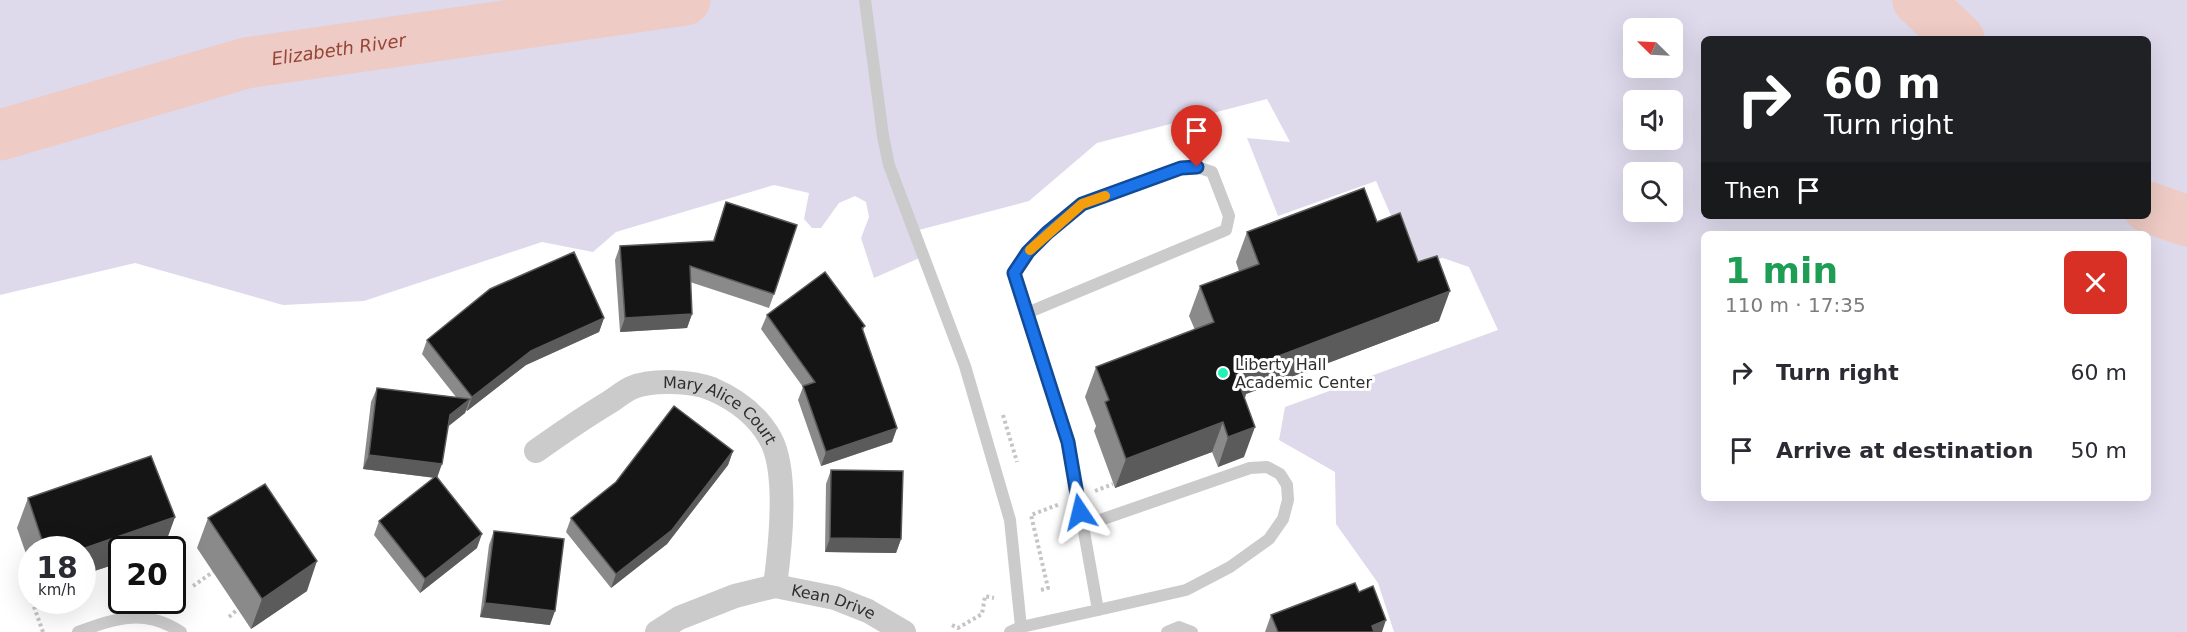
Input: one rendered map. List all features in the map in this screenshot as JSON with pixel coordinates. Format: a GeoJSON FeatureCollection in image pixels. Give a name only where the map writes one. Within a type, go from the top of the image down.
{"type":"FeatureCollection","features":[{"type":"Feature","properties":{"kind":"street","name":"Mary Alice Court"},"geometry":{"type":"LineString","coordinates":[[537,451],[577,422],[633,387],[678,382],[703,386],[723,394],[745,408],[759,421],[772,439],[780,471],[782,503],[775,586]]}},
{"type":"Feature","properties":{"kind":"street","name":"Kean Drive"},"geometry":{"type":"LineString","coordinates":[[657,632],[679,618],[735,596],[775,586],[835,598],[868,611],[904,632]]}},
{"type":"Feature","properties":{"kind":"lane"},"geometry":{"type":"LineString","coordinates":[[865,0],[889,165],[965,366],[1010,520],[1015,630],[1186,590],[1230,567],[1269,539],[1283,519],[1288,500],[1287,485],[1280,474],[1267,467],[1250,468],[1083,526]]}},
{"type":"Feature","properties":{"kind":"lane"},"geometry":{"type":"LineString","coordinates":[[1027,313],[1226,230],[1229,216],[1212,172],[1197,167],[1181,168],[1082,204],[1028,252],[1014,273],[1068,442],[1098,610]]}},
{"type":"Feature","properties":{"kind":"lane"},"geometry":{"type":"LineString","coordinates":[[78,632],[122,618],[145,616],[166,622],[181,632]]}},
{"type":"Feature","properties":{"kind":"lane"},"geometry":{"type":"LineString","coordinates":[[1167,632],[1179,627],[1192,632]]}},
{"type":"Feature","properties":{"kind":"path"},"geometry":{"type":"LineString","coordinates":[[1094,491],[1113,484]]}},
{"type":"Feature","properties":{"kind":"path"},"geometry":{"type":"LineString","coordinates":[[1041,590],[1048,588],[1031,515],[1061,504]]}},
{"type":"Feature","properties":{"kind":"path"},"geometry":{"type":"LineString","coordinates":[[193,586],[213,572]]}},
{"type":"Feature","properties":{"kind":"path"},"geometry":{"type":"LineString","coordinates":[[952,625],[958,628],[982,614],[985,596],[993,598]]}},
{"type":"Feature","properties":{"kind":"path"},"geometry":{"type":"LineString","coordinates":[[229,617],[238,609]]}},
{"type":"Feature","properties":{"kind":"path"},"geometry":{"type":"LineString","coordinates":[[37,614],[43,632]]}},
{"type":"Feature","properties":{"kind":"shaded area"},"geometry":{"type":"Polygon","coordinates":[[[0,0],[2187,0],[2187,632],[1394,632],[1378,583],[1336,524],[1335,472],[1279,440],[1285,407],[1498,330],[1469,267],[1443,258],[1412,264],[1376,181],[1278,216],[1247,138],[1290,142],[1267,99],[1097,143],[1029,201],[915,231],[924,256],[874,278],[861,238],[869,217],[866,202],[855,196],[839,203],[821,228],[812,228],[804,219],[809,193],[774,185],[616,232],[593,252],[542,242],[364,301],[283,305],[135,263],[0,295],[0,0]]]}},
{"type":"Feature","properties":{"kind":"building","name":"Liberty Hall Academic Center"},"geometry":{"type":"Polygon","coordinates":[[[1364,188],[1377,222],[1400,213],[1418,262],[1437,256],[1450,291],[1255,365],[1256,368],[1236,375],[1255,427],[1228,437],[1223,422],[1126,459],[1105,402],[1109,400],[1096,367],[1214,322],[1200,286],[1259,264],[1247,232],[1364,188]]]}},
{"type":"Feature","properties":{"kind":"building"},"geometry":{"type":"Polygon","coordinates":[[[726,202],[797,225],[774,294],[690,266],[692,314],[625,318],[620,246],[714,241],[726,202]]]}},
{"type":"Feature","properties":{"kind":"building"},"geometry":{"type":"Polygon","coordinates":[[[574,252],[604,318],[531,351],[472,397],[427,340],[490,289],[574,252]]]}},
{"type":"Feature","properties":{"kind":"building"},"geometry":{"type":"Polygon","coordinates":[[[825,272],[865,326],[862,328],[897,428],[826,452],[803,386],[815,382],[767,315],[825,272]]]}},
{"type":"Feature","properties":{"kind":"building"},"geometry":{"type":"Polygon","coordinates":[[[377,388],[470,399],[450,415],[442,464],[369,455],[377,388]]]}},
{"type":"Feature","properties":{"kind":"building"},"geometry":{"type":"Polygon","coordinates":[[[674,406],[733,451],[672,530],[616,574],[571,518],[616,482],[674,406]]]}},
{"type":"Feature","properties":{"kind":"building"},"geometry":{"type":"Polygon","coordinates":[[[151,456],[175,517],[120,536],[108,536],[108,540],[96,544],[96,536],[41,536],[28,498],[151,456]]]}},
{"type":"Feature","properties":{"kind":"building"},"geometry":{"type":"Polygon","coordinates":[[[831,470],[903,471],[901,539],[830,538],[831,470]]]}},
{"type":"Feature","properties":{"kind":"building"},"geometry":{"type":"Polygon","coordinates":[[[436,476],[482,534],[425,579],[379,521],[436,476]]]}},
{"type":"Feature","properties":{"kind":"building"},"geometry":{"type":"Polygon","coordinates":[[[265,484],[317,561],[262,599],[208,518],[265,484]]]}},
{"type":"Feature","properties":{"kind":"building"},"geometry":{"type":"Polygon","coordinates":[[[494,531],[564,539],[555,611],[485,603],[494,531]]]}},
{"type":"Feature","properties":{"kind":"building"},"geometry":{"type":"Polygon","coordinates":[[[1355,583],[1359,592],[1373,586],[1386,620],[1372,626],[1374,632],[1278,632],[1271,615],[1355,583]]]}},
{"type":"Feature","properties":{"kind":"waterway","name":"Elizabeth River"},"geometry":{"type":"LineString","coordinates":[[0,135],[246,63],[685,0]]}},
{"type":"Feature","properties":{"kind":"waterway","name":"Elizabeth River"},"geometry":{"type":"LineString","coordinates":[[1918,0],[1956,36]]}},
{"type":"Feature","properties":{"kind":"waterway","name":"Elizabeth River"},"geometry":{"type":"LineString","coordinates":[[2151,208],[2187,221]]}},
{"type":"Feature","properties":{"kind":"slow traffic"},"geometry":{"type":"LineString","coordinates":[[1030,250],[1082,204],[1105,196]]}},
{"type":"Feature","properties":{"kind":"place","name":"Liberty Hall Academic Center"},"geometry":{"type":"Point","coordinates":[1223,373]}},
{"type":"Feature","properties":{"kind":"route"},"geometry":{"type":"LineString","coordinates":[[1080,512],[1068,442],[1014,273],[1028,252],[1082,204],[1181,168],[1197,167]]}}]}
